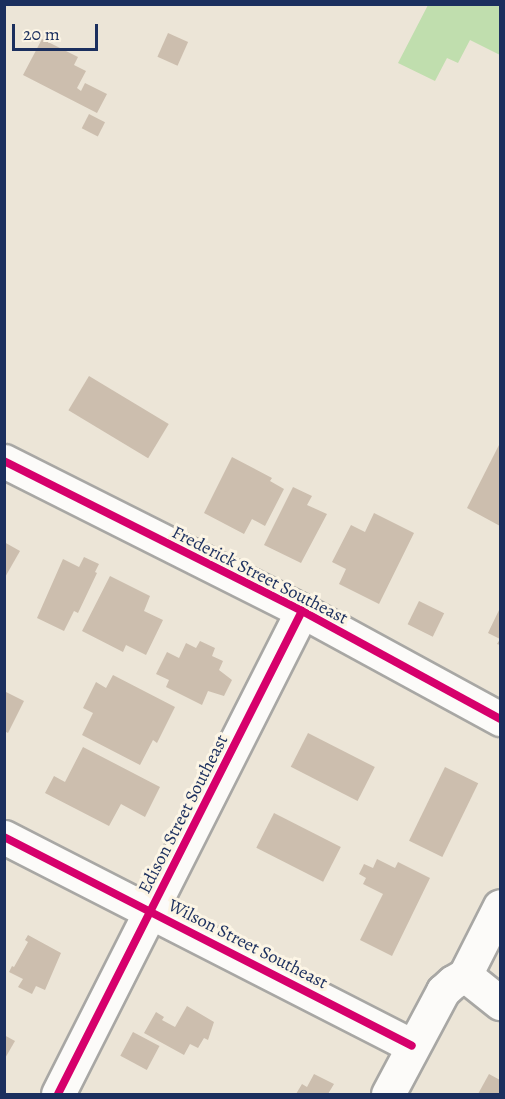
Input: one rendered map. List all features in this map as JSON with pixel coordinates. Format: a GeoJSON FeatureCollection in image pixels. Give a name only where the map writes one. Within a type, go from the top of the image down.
{"type":"FeatureCollection","features":[{"type":"Feature","properties":{"kind":"street","name":"Frederick Street Southeast"},"geometry":{"type":"LineString","coordinates":[[4,461],[302,611],[501,719]]}},
{"type":"Feature","properties":{"kind":"street","name":"Edison Street Southeast"},"geometry":{"type":"LineString","coordinates":[[58,1095],[302,611]]}},
{"type":"Feature","properties":{"kind":"street","name":"Wilson Street Southeast"},"geometry":{"type":"LineString","coordinates":[[4,837],[412,1046]]}},
{"type":"Feature","properties":{"kind":"street"},"geometry":{"type":"LineString","coordinates":[[388,1095],[443,991],[453,981],[465,975],[501,906]]}},
{"type":"Feature","properties":{"kind":"street"},"geometry":{"type":"LineString","coordinates":[[465,975],[501,1003]]}},
{"type":"Feature","properties":{"kind":"green space"},"geometry":{"type":"Polygon","coordinates":[[[428,5],[500,5],[500,55],[470,40],[458,63],[447,58],[435,81],[398,63],[428,5]]]}},
{"type":"Feature","properties":{"kind":"building"},"geometry":{"type":"Polygon","coordinates":[[[168,33],[188,42],[178,66],[157,57],[168,33]]]}},
{"type":"Feature","properties":{"kind":"building"},"geometry":{"type":"Polygon","coordinates":[[[42,39],[78,57],[74,65],[86,71],[77,88],[81,91],[85,83],[107,94],[97,113],[23,75],[42,39]]]}},
{"type":"Feature","properties":{"kind":"building"},"geometry":{"type":"Polygon","coordinates":[[[89,114],[105,122],[98,136],[82,128],[89,114]]]}},
{"type":"Feature","properties":{"kind":"building"},"geometry":{"type":"Polygon","coordinates":[[[89,376],[169,424],[148,458],[68,410],[89,376]]]}},
{"type":"Feature","properties":{"kind":"building"},"geometry":{"type":"Polygon","coordinates":[[[500,443],[500,526],[467,508],[500,443]]]}},
{"type":"Feature","properties":{"kind":"building"},"geometry":{"type":"Polygon","coordinates":[[[232,457],[272,478],[270,481],[284,489],[265,526],[252,519],[244,534],[204,513],[232,457]]]}},
{"type":"Feature","properties":{"kind":"building"},"geometry":{"type":"Polygon","coordinates":[[[293,487],[312,496],[307,505],[327,514],[301,563],[264,545],[293,487]]]}},
{"type":"Feature","properties":{"kind":"building"},"geometry":{"type":"Polygon","coordinates":[[[374,513],[414,533],[379,604],[339,584],[346,569],[332,562],[351,525],[365,532],[374,513]]]}},
{"type":"Feature","properties":{"kind":"building"},"geometry":{"type":"Polygon","coordinates":[[[4,542],[20,551],[4,579],[4,542]]]}},
{"type":"Feature","properties":{"kind":"building"},"geometry":{"type":"Polygon","coordinates":[[[84,557],[99,564],[78,613],[74,611],[64,631],[37,618],[63,559],[79,567],[84,557]]]}},
{"type":"Feature","properties":{"kind":"building"},"geometry":{"type":"Polygon","coordinates":[[[110,576],[150,596],[144,611],[163,620],[146,655],[126,645],[123,652],[82,631],[110,576]]]}},
{"type":"Feature","properties":{"kind":"building"},"geometry":{"type":"Polygon","coordinates":[[[419,601],[444,613],[433,637],[408,624],[419,601]]]}},
{"type":"Feature","properties":{"kind":"building"},"geometry":{"type":"Polygon","coordinates":[[[500,608],[500,639],[488,633],[500,608]]]}},
{"type":"Feature","properties":{"kind":"building"},"geometry":{"type":"Polygon","coordinates":[[[200,641],[215,648],[212,656],[223,661],[219,670],[232,680],[224,696],[208,691],[202,705],[166,687],[169,680],[156,674],[167,652],[179,658],[186,643],[196,648],[200,641]]]}},
{"type":"Feature","properties":{"kind":"building"},"geometry":{"type":"Polygon","coordinates":[[[113,675],[175,707],[157,743],[153,740],[140,765],[82,735],[93,713],[83,708],[96,682],[106,688],[113,675]]]}},
{"type":"Feature","properties":{"kind":"building"},"geometry":{"type":"Polygon","coordinates":[[[4,691],[24,701],[8,733],[4,731],[4,691]]]}},
{"type":"Feature","properties":{"kind":"building"},"geometry":{"type":"Polygon","coordinates":[[[308,733],[375,767],[358,801],[291,767],[308,733]]]}},
{"type":"Feature","properties":{"kind":"building"},"geometry":{"type":"Polygon","coordinates":[[[83,747],[160,787],[145,817],[121,804],[109,826],[45,793],[54,776],[65,782],[83,747]]]}},
{"type":"Feature","properties":{"kind":"building"},"geometry":{"type":"Polygon","coordinates":[[[445,767],[478,783],[442,857],[409,841],[445,767]]]}},
{"type":"Feature","properties":{"kind":"building"},"geometry":{"type":"Polygon","coordinates":[[[274,813],[341,847],[323,882],[256,848],[274,813]]]}},
{"type":"Feature","properties":{"kind":"building"},"geometry":{"type":"Polygon","coordinates":[[[377,859],[395,868],[398,862],[430,878],[392,956],[360,940],[383,894],[363,884],[366,878],[359,874],[364,864],[373,868],[377,859]]]}},
{"type":"Feature","properties":{"kind":"building"},"geometry":{"type":"Polygon","coordinates":[[[28,935],[61,953],[45,990],[36,986],[32,994],[18,987],[23,979],[9,972],[28,942],[25,940],[28,935]]]}},
{"type":"Feature","properties":{"kind":"building"},"geometry":{"type":"Polygon","coordinates":[[[187,1006],[214,1022],[208,1040],[204,1038],[198,1048],[190,1044],[184,1055],[144,1033],[156,1012],[164,1017],[162,1020],[175,1027],[187,1006]]]}},
{"type":"Feature","properties":{"kind":"building"},"geometry":{"type":"Polygon","coordinates":[[[133,1032],[159,1046],[147,1070],[120,1056],[133,1032]]]}},
{"type":"Feature","properties":{"kind":"building"},"geometry":{"type":"Polygon","coordinates":[[[4,1035],[15,1041],[4,1060],[4,1035]]]}},
{"type":"Feature","properties":{"kind":"building"},"geometry":{"type":"Polygon","coordinates":[[[314,1074],[334,1084],[328,1094],[296,1094],[302,1084],[307,1087],[314,1074]]]}},
{"type":"Feature","properties":{"kind":"building"},"geometry":{"type":"Polygon","coordinates":[[[489,1074],[500,1080],[500,1094],[478,1094],[489,1074]]]}},
{"type":"Feature","properties":{"kind":"cycle path"},"geometry":{"type":"LineString","coordinates":[[4,461],[302,611],[500,719]]}},
{"type":"Feature","properties":{"kind":"cycle path"},"geometry":{"type":"LineString","coordinates":[[58,1094],[302,611]]}},
{"type":"Feature","properties":{"kind":"cycle path"},"geometry":{"type":"LineString","coordinates":[[4,837],[412,1046]]}}]}
